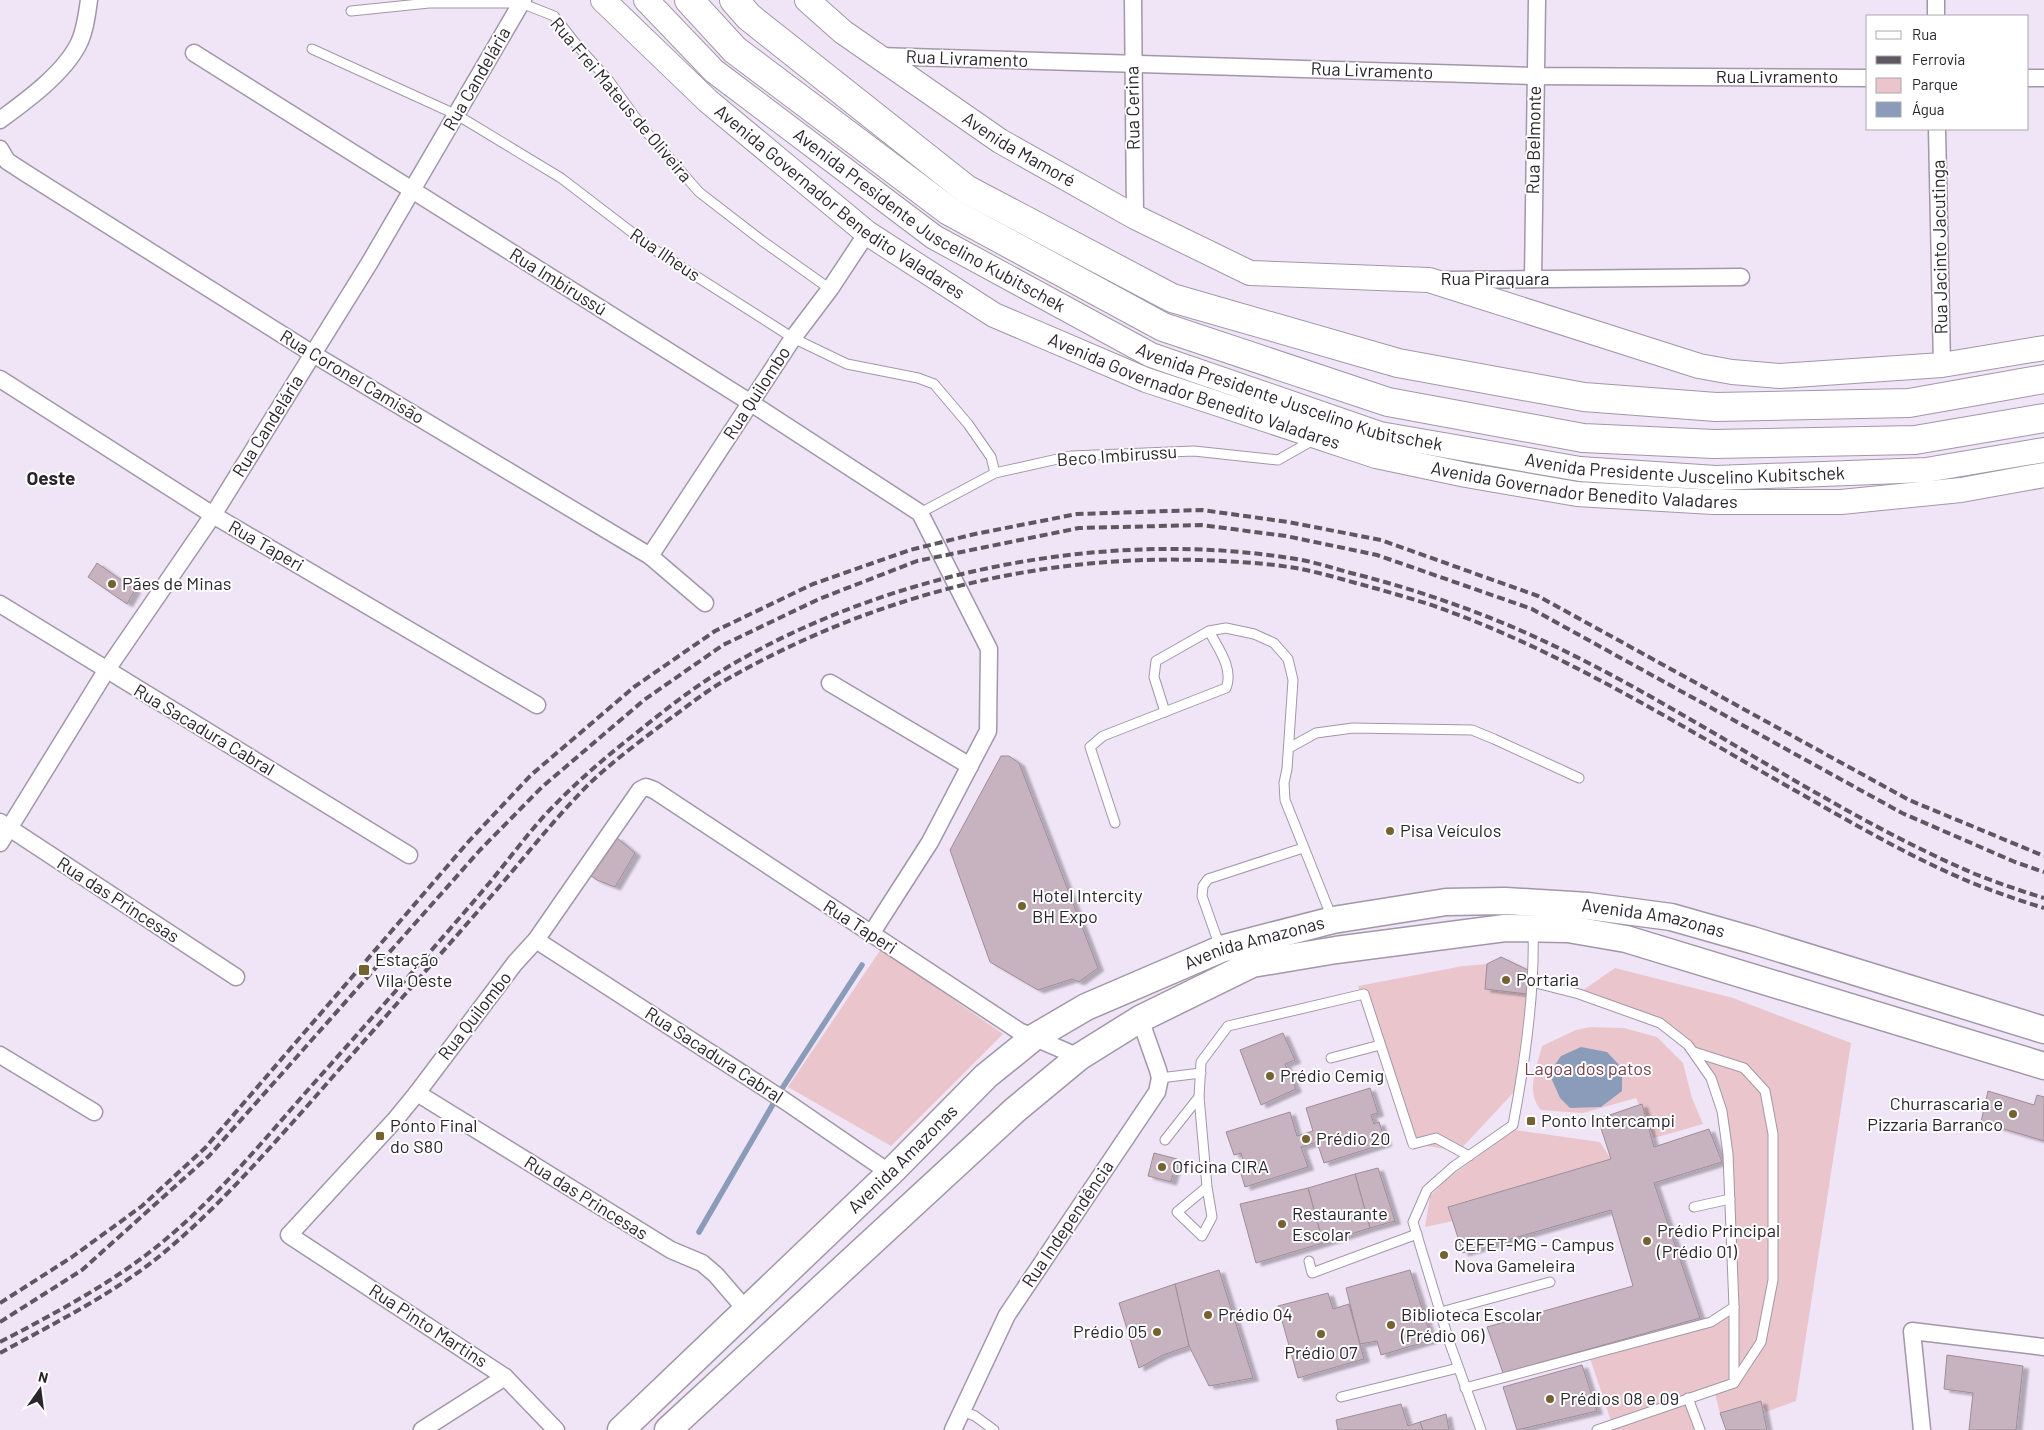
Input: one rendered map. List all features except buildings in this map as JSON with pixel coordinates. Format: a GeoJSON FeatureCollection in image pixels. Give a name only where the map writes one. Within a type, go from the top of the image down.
{"type":"FeatureCollection","features":[{"type":"Feature","properties":{"kind":"highway","name":"Avenida Presidente Juscelino Kubitschek"},"geometry":{"type":"LineString","coordinates":[[689,0],[735,50],[949,211],[1163,327],[1388,402],[1583,438],[1714,444],[1915,440],[2044,418]]}},
{"type":"Feature","properties":{"kind":"highway"},"geometry":{"type":"LineString","coordinates":[[734,0],[749,17],[966,189],[1172,298],[1398,363],[1584,397],[1716,408],[1909,403],[2044,379]]}},
{"type":"Feature","properties":{"kind":"main road","name":"Avenida Amazonas"},"geometry":{"type":"LineString","coordinates":[[621,1430],[890,1173],[986,1076],[1033,1038],[1086,1007],[1221,949],[1333,920],[1446,902],[1497,901],[1588,906],[1671,917],[2044,1030]]}},
{"type":"Feature","properties":{"kind":"main road","name":"Avenida Amazonas"},"geometry":{"type":"LineString","coordinates":[[668,1430],[1015,1110],[1079,1057],[1140,1019],[1252,964],[1336,950],[1496,929],[1568,929],[1626,939],[2044,1066]]}},
{"type":"Feature","properties":{"kind":"street"},"geometry":{"type":"LineString","coordinates":[[0,120],[19,106],[63,67],[79,45],[89,0]]}},
{"type":"Feature","properties":{"kind":"street","name":"Avenida Governador Benedito Valadares"},"geometry":{"type":"LineString","coordinates":[[603,0],[708,101],[867,233],[994,315],[1146,380],[1376,456],[1466,475],[1568,493],[1713,502],[1841,502],[1961,490],[2044,475]]}},
{"type":"Feature","properties":{"kind":"street","name":"Avenida Presidente Juscelino Kubitschek"},"geometry":{"type":"LineString","coordinates":[[646,0],[714,71],[934,237],[1151,355],[1380,434],[1580,469],[1716,478],[1926,470],[2044,450]]}},
{"type":"Feature","properties":{"kind":"street","name":"Avenida Mamoré"},"geometry":{"type":"LineString","coordinates":[[807,0],[843,32],[1000,141],[1135,217],[1250,273]]}},
{"type":"Feature","properties":{"kind":"street","name":"Rua Cerina"},"geometry":{"type":"LineString","coordinates":[[1133,0],[1132,64],[1135,217]]}},
{"type":"Feature","properties":{"kind":"street","name":"Rua Belmonte"},"geometry":{"type":"LineString","coordinates":[[1533,279],[1537,0]]}},
{"type":"Feature","properties":{"kind":"street"},"geometry":{"type":"LineString","coordinates":[[1936,0],[1936,15]]}},
{"type":"Feature","properties":{"kind":"street","name":"Rua Candelária"},"geometry":{"type":"LineString","coordinates":[[0,843],[4,825],[212,515],[313,354],[412,191],[522,2]]}},
{"type":"Feature","properties":{"kind":"street","name":"Rua Imbirussú"},"geometry":{"type":"LineString","coordinates":[[194,52],[412,191],[751,402],[920,513]]}},
{"type":"Feature","properties":{"kind":"street","name":"Rua Livramento"},"geometry":{"type":"LineString","coordinates":[[876,56],[1535,76],[1866,78]]}},
{"type":"Feature","properties":{"kind":"street"},"geometry":{"type":"LineString","coordinates":[[2029,78],[2044,78]]}},
{"type":"Feature","properties":{"kind":"street","name":"Rua Jacinto Jacutinga"},"geometry":{"type":"LineString","coordinates":[[1938,130],[1942,365]]}},
{"type":"Feature","properties":{"kind":"street","name":"Rua Coronel Camisão"},"geometry":{"type":"LineString","coordinates":[[0,149],[7,161],[313,354],[650,556],[706,603]]}},
{"type":"Feature","properties":{"kind":"street","name":"Rua Quilombo"},"geometry":{"type":"LineString","coordinates":[[650,556],[751,402],[867,233]]}},
{"type":"Feature","properties":{"kind":"street","name":"Rua Piraquara"},"geometry":{"type":"LineString","coordinates":[[1250,273],[1429,280],[1741,277]]}},
{"type":"Feature","properties":{"kind":"street"},"geometry":{"type":"LineString","coordinates":[[1429,280],[1699,366],[1732,372],[1780,376],[1942,365],[2044,348]]}},
{"type":"Feature","properties":{"kind":"street","name":"Rua Taperi"},"geometry":{"type":"LineString","coordinates":[[0,379],[212,515],[537,705]]}},
{"type":"Feature","properties":{"kind":"street"},"geometry":{"type":"LineString","coordinates":[[871,934],[930,842],[988,731],[989,649],[920,513]]}},
{"type":"Feature","properties":{"kind":"street","name":"Rua Sacadura Cabral"},"geometry":{"type":"LineString","coordinates":[[0,604],[106,671],[409,855]]}},
{"type":"Feature","properties":{"kind":"street"},"geometry":{"type":"LineString","coordinates":[[830,683],[970,766]]}},
{"type":"Feature","properties":{"kind":"street","name":"Rua Quilombo"},"geometry":{"type":"LineString","coordinates":[[289,1235],[390,1125],[416,1093],[515,963],[536,940],[640,790],[646,787]]}},
{"type":"Feature","properties":{"kind":"street","name":"Rua Taperi"},"geometry":{"type":"LineString","coordinates":[[646,787],[1019,1031],[1079,1057]]}},
{"type":"Feature","properties":{"kind":"street","name":"Rua das Princesas"},"geometry":{"type":"LineString","coordinates":[[4,825],[236,977]]}},
{"type":"Feature","properties":{"kind":"street","name":"Rua Sacadura Cabral"},"geometry":{"type":"LineString","coordinates":[[536,940],[779,1098],[890,1173]]}},
{"type":"Feature","properties":{"kind":"street"},"geometry":{"type":"LineString","coordinates":[[1140,1019],[1156,1061],[1160,1078]]}},
{"type":"Feature","properties":{"kind":"street"},"geometry":{"type":"LineString","coordinates":[[0,1055],[94,1112]]}},
{"type":"Feature","properties":{"kind":"street","name":"Rua Independência"},"geometry":{"type":"LineString","coordinates":[[953,1430],[1007,1315],[1157,1092],[1160,1078]]}},
{"type":"Feature","properties":{"kind":"street","name":"Rua das Princesas"},"geometry":{"type":"LineString","coordinates":[[416,1093],[671,1250],[702,1263],[716,1275],[747,1311]]}},
{"type":"Feature","properties":{"kind":"street","name":"Rua Pinto Martins"},"geometry":{"type":"LineString","coordinates":[[289,1235],[505,1377],[556,1430]]}},
{"type":"Feature","properties":{"kind":"street"},"geometry":{"type":"LineString","coordinates":[[1922,1430],[1912,1331],[2044,1347]]}},
{"type":"Feature","properties":{"kind":"street"},"geometry":{"type":"LineString","coordinates":[[422,1430],[505,1377]]}},
{"type":"Feature","properties":{"kind":"lane","name":"Rua Frei Mateus de Oliveira"},"geometry":{"type":"LineString","coordinates":[[351,11],[429,3],[522,2],[554,16],[576,44],[610,81],[643,128],[699,192],[761,240],[830,289]]}},
{"type":"Feature","properties":{"kind":"lane","name":"Rua Ilheus"},"geometry":{"type":"LineString","coordinates":[[312,49],[457,115],[561,178],[655,250],[794,338],[847,364],[918,378],[934,384],[968,424],[991,457],[995,473]]}},
{"type":"Feature","properties":{"kind":"lane","name":"Beco Imbirussu"},"geometry":{"type":"LineString","coordinates":[[920,513],[995,473],[1071,456],[1194,452],[1278,460],[1319,437]]}},
{"type":"Feature","properties":{"kind":"lane"},"geometry":{"type":"LineString","coordinates":[[1165,712],[1154,677],[1156,661],[1209,631],[1226,628],[1254,634],[1274,643],[1288,659],[1293,680],[1289,748],[1284,783],[1285,800],[1333,920]]}},
{"type":"Feature","properties":{"kind":"lane"},"geometry":{"type":"LineString","coordinates":[[1115,823],[1090,747],[1103,736],[1226,688],[1230,678],[1228,670],[1209,631]]}},
{"type":"Feature","properties":{"kind":"lane"},"geometry":{"type":"LineString","coordinates":[[1289,748],[1316,733],[1353,728],[1472,730],[1579,778]]}},
{"type":"Feature","properties":{"kind":"lane"},"geometry":{"type":"LineString","coordinates":[[1221,949],[1202,896],[1203,886],[1208,879],[1303,848]]}},
{"type":"Feature","properties":{"kind":"lane"},"geometry":{"type":"LineString","coordinates":[[1481,1430],[1458,1368],[1414,1222],[1427,1190],[1469,1156],[1513,1125],[1522,1082],[1532,982],[1533,928]]}},
{"type":"Feature","properties":{"kind":"lane"},"geometry":{"type":"LineString","coordinates":[[1532,982],[1579,994],[1660,1023],[1688,1045],[1711,1078],[1722,1111],[1728,1154],[1734,1307],[1734,1383]]}},
{"type":"Feature","properties":{"kind":"lane"},"geometry":{"type":"LineString","coordinates":[[1207,1187],[1177,1212],[1202,1236],[1212,1217],[1207,1187],[1199,1097],[1202,1062],[1228,1026],[1364,994],[1413,1144],[1436,1138],[1469,1156]]}},
{"type":"Feature","properties":{"kind":"lane"},"geometry":{"type":"LineString","coordinates":[[1331,1058],[1380,1045]]}},
{"type":"Feature","properties":{"kind":"lane"},"geometry":{"type":"LineString","coordinates":[[1597,1430],[1734,1383],[1761,1342],[1773,1280],[1773,1134],[1764,1091],[1744,1068],[1694,1052]]}},
{"type":"Feature","properties":{"kind":"lane"},"geometry":{"type":"LineString","coordinates":[[1160,1078],[1201,1073]]}},
{"type":"Feature","properties":{"kind":"lane"},"geometry":{"type":"LineString","coordinates":[[1165,1140],[1199,1097]]}},
{"type":"Feature","properties":{"kind":"lane"},"geometry":{"type":"LineString","coordinates":[[1694,1207],[1730,1198]]}},
{"type":"Feature","properties":{"kind":"lane"},"geometry":{"type":"LineString","coordinates":[[1309,1261],[1312,1273],[1417,1234]]}},
{"type":"Feature","properties":{"kind":"lane"},"geometry":{"type":"LineString","coordinates":[[1440,1312],[1550,1282]]}},
{"type":"Feature","properties":{"kind":"lane"},"geometry":{"type":"LineString","coordinates":[[1465,1388],[1711,1322],[1734,1307]]}},
{"type":"Feature","properties":{"kind":"lane"},"geometry":{"type":"LineString","coordinates":[[1341,1397],[1458,1368]]}},
{"type":"Feature","properties":{"kind":"lane"},"geometry":{"type":"LineString","coordinates":[[1688,1398],[1700,1430]]}},
{"type":"Feature","properties":{"kind":"lane"},"geometry":{"type":"LineString","coordinates":[[962,1411],[975,1416],[994,1430]]}},
{"type":"Feature","properties":{"kind":"green space"},"geometry":{"type":"Polygon","coordinates":[[[881,949],[1003,1034],[891,1146],[788,1087],[881,949]]]}},
{"type":"Feature","properties":{"kind":"green space"},"geometry":{"type":"Polygon","coordinates":[[[1487,964],[1485,989],[1527,994],[1514,1092],[1459,1151],[1413,1144],[1358,986],[1463,966],[1487,964]]]}},
{"type":"Feature","properties":{"kind":"green space"},"geometry":{"type":"Polygon","coordinates":[[[1615,968],[1733,998],[1851,1043],[1796,1401],[1766,1412],[1761,1401],[1720,1413],[1714,1390],[1734,1383],[1612,1424],[1589,1355],[1712,1323],[1733,1308],[1722,1111],[1717,1080],[1690,1044],[1661,1019],[1579,993],[1615,968]]]}},
{"type":"Feature","properties":{"kind":"green space","name":"Lagoa dos patos"},"geometry":{"type":"Polygon","coordinates":[[[1590,1027],[1624,1028],[1657,1037],[1683,1063],[1692,1098],[1703,1124],[1654,1138],[1636,1098],[1583,1113],[1541,1110],[1536,1103],[1533,1087],[1542,1046],[1576,1030],[1590,1027]]]}},
{"type":"Feature","properties":{"kind":"green space"},"geometry":{"type":"Polygon","coordinates":[[[1515,1130],[1600,1142],[1611,1159],[1449,1206],[1453,1221],[1425,1227],[1430,1196],[1448,1178],[1515,1130]]]}},
{"type":"Feature","properties":{"kind":"green space"},"geometry":{"type":"Polygon","coordinates":[[[1688,1399],[1697,1430],[1599,1430],[1688,1399]]]}},
{"type":"Feature","properties":{"kind":"water"},"geometry":{"type":"Polygon","coordinates":[[[1581,1047],[1607,1052],[1622,1068],[1622,1091],[1601,1107],[1570,1108],[1560,1098],[1549,1073],[1561,1056],[1581,1047]]]}},
{"type":"Feature","properties":{"kind":"waterway"},"geometry":{"type":"LineString","coordinates":[[699,1232],[783,1087],[862,965]]}},
{"type":"Feature","properties":{"kind":"railway"},"geometry":{"type":"LineString","coordinates":[[0,1303],[72,1257],[142,1206],[205,1148],[469,841],[531,775],[634,687],[715,631],[813,584],[910,550],[975,534],[1077,514],[1202,510],[1288,522],[1381,540],[1538,596],[1909,800],[2044,856]]}},
{"type":"Feature","properties":{"kind":"railway"},"geometry":{"type":"LineString","coordinates":[[0,1322],[82,1270],[209,1156],[480,850],[542,787],[644,700],[723,645],[819,599],[917,561],[1079,528],[1201,525],[1286,536],[1377,555],[1532,609],[1902,813],[2015,862],[2044,872]]}},
{"type":"Feature","properties":{"kind":"railway"},"geometry":{"type":"LineString","coordinates":[[0,1342],[93,1291],[146,1255],[190,1218],[250,1156],[400,986],[545,815],[566,793],[600,763],[664,711],[713,676],[778,640],[847,610],[919,585],[994,567],[1071,555],[1147,549],[1223,551],[1303,560],[1416,591],[1515,628],[1574,656],[1632,686],[1858,817],[1916,847],[1975,874],[2044,898]]}},
{"type":"Feature","properties":{"kind":"railway"},"geometry":{"type":"LineString","coordinates":[[0,1353],[119,1285],[156,1259],[197,1223],[291,1124],[576,797],[607,768],[645,737],[724,681],[779,652],[835,626],[894,605],[953,588],[1013,574],[1075,565],[1137,560],[1248,562],[1316,572],[1431,605],[1494,629],[1585,672],[1909,854],[1953,875],[2044,908]]}},
{"type":"Feature","properties":{"kind":"place","name":"Pães de Minas"},"geometry":{"type":"Point","coordinates":[112,584]}},
{"type":"Feature","properties":{"kind":"place","name":"Pisa Veículos"},"geometry":{"type":"Point","coordinates":[1390,831]}},
{"type":"Feature","properties":{"kind":"place","name":"Hotel Intercity BH Expo"},"geometry":{"type":"Point","coordinates":[1022,906]}},
{"type":"Feature","properties":{"kind":"place","name":"Estação Vila Oeste"},"geometry":{"type":"Point","coordinates":[364,970]}},
{"type":"Feature","properties":{"kind":"place","name":"Portaria"},"geometry":{"type":"Point","coordinates":[1506,980]}},
{"type":"Feature","properties":{"kind":"place","name":"Prédio Cemig"},"geometry":{"type":"Point","coordinates":[1270,1076]}},
{"type":"Feature","properties":{"kind":"place","name":"Churrascaria e Pizzaria Barranco"},"geometry":{"type":"Point","coordinates":[2013,1114]}},
{"type":"Feature","properties":{"kind":"place","name":"Ponto Intercampi"},"geometry":{"type":"Point","coordinates":[1531,1121]}},
{"type":"Feature","properties":{"kind":"place","name":"Ponto Final do S80"},"geometry":{"type":"Point","coordinates":[380,1136]}},
{"type":"Feature","properties":{"kind":"place","name":"Prédio 20"},"geometry":{"type":"Point","coordinates":[1306,1139]}},
{"type":"Feature","properties":{"kind":"place","name":"Oficina CIRA"},"geometry":{"type":"Point","coordinates":[1162,1167]}},
{"type":"Feature","properties":{"kind":"place","name":"Restaurante Escolar"},"geometry":{"type":"Point","coordinates":[1282,1224]}},
{"type":"Feature","properties":{"kind":"place","name":"Prédio Principal (Prédio 01)"},"geometry":{"type":"Point","coordinates":[1647,1241]}},
{"type":"Feature","properties":{"kind":"place","name":"CEFET-MG - Campus Nova Gameleira"},"geometry":{"type":"Point","coordinates":[1444,1255]}},
{"type":"Feature","properties":{"kind":"place","name":"Prédio 04"},"geometry":{"type":"Point","coordinates":[1208,1315]}},
{"type":"Feature","properties":{"kind":"place","name":"Biblioteca Escolar (Prédio 06)"},"geometry":{"type":"Point","coordinates":[1391,1325]}},
{"type":"Feature","properties":{"kind":"place","name":"Prédio 05"},"geometry":{"type":"Point","coordinates":[1157,1332]}},
{"type":"Feature","properties":{"kind":"place","name":"Prédio 07"},"geometry":{"type":"Point","coordinates":[1321,1334]}},
{"type":"Feature","properties":{"kind":"place","name":"Prédios 08 e 09"},"geometry":{"type":"Point","coordinates":[1550,1399]}},
{"type":"Feature","properties":{"kind":"district","name":"Oeste"},"geometry":{"type":"Point","coordinates":[51,478]}}]}
